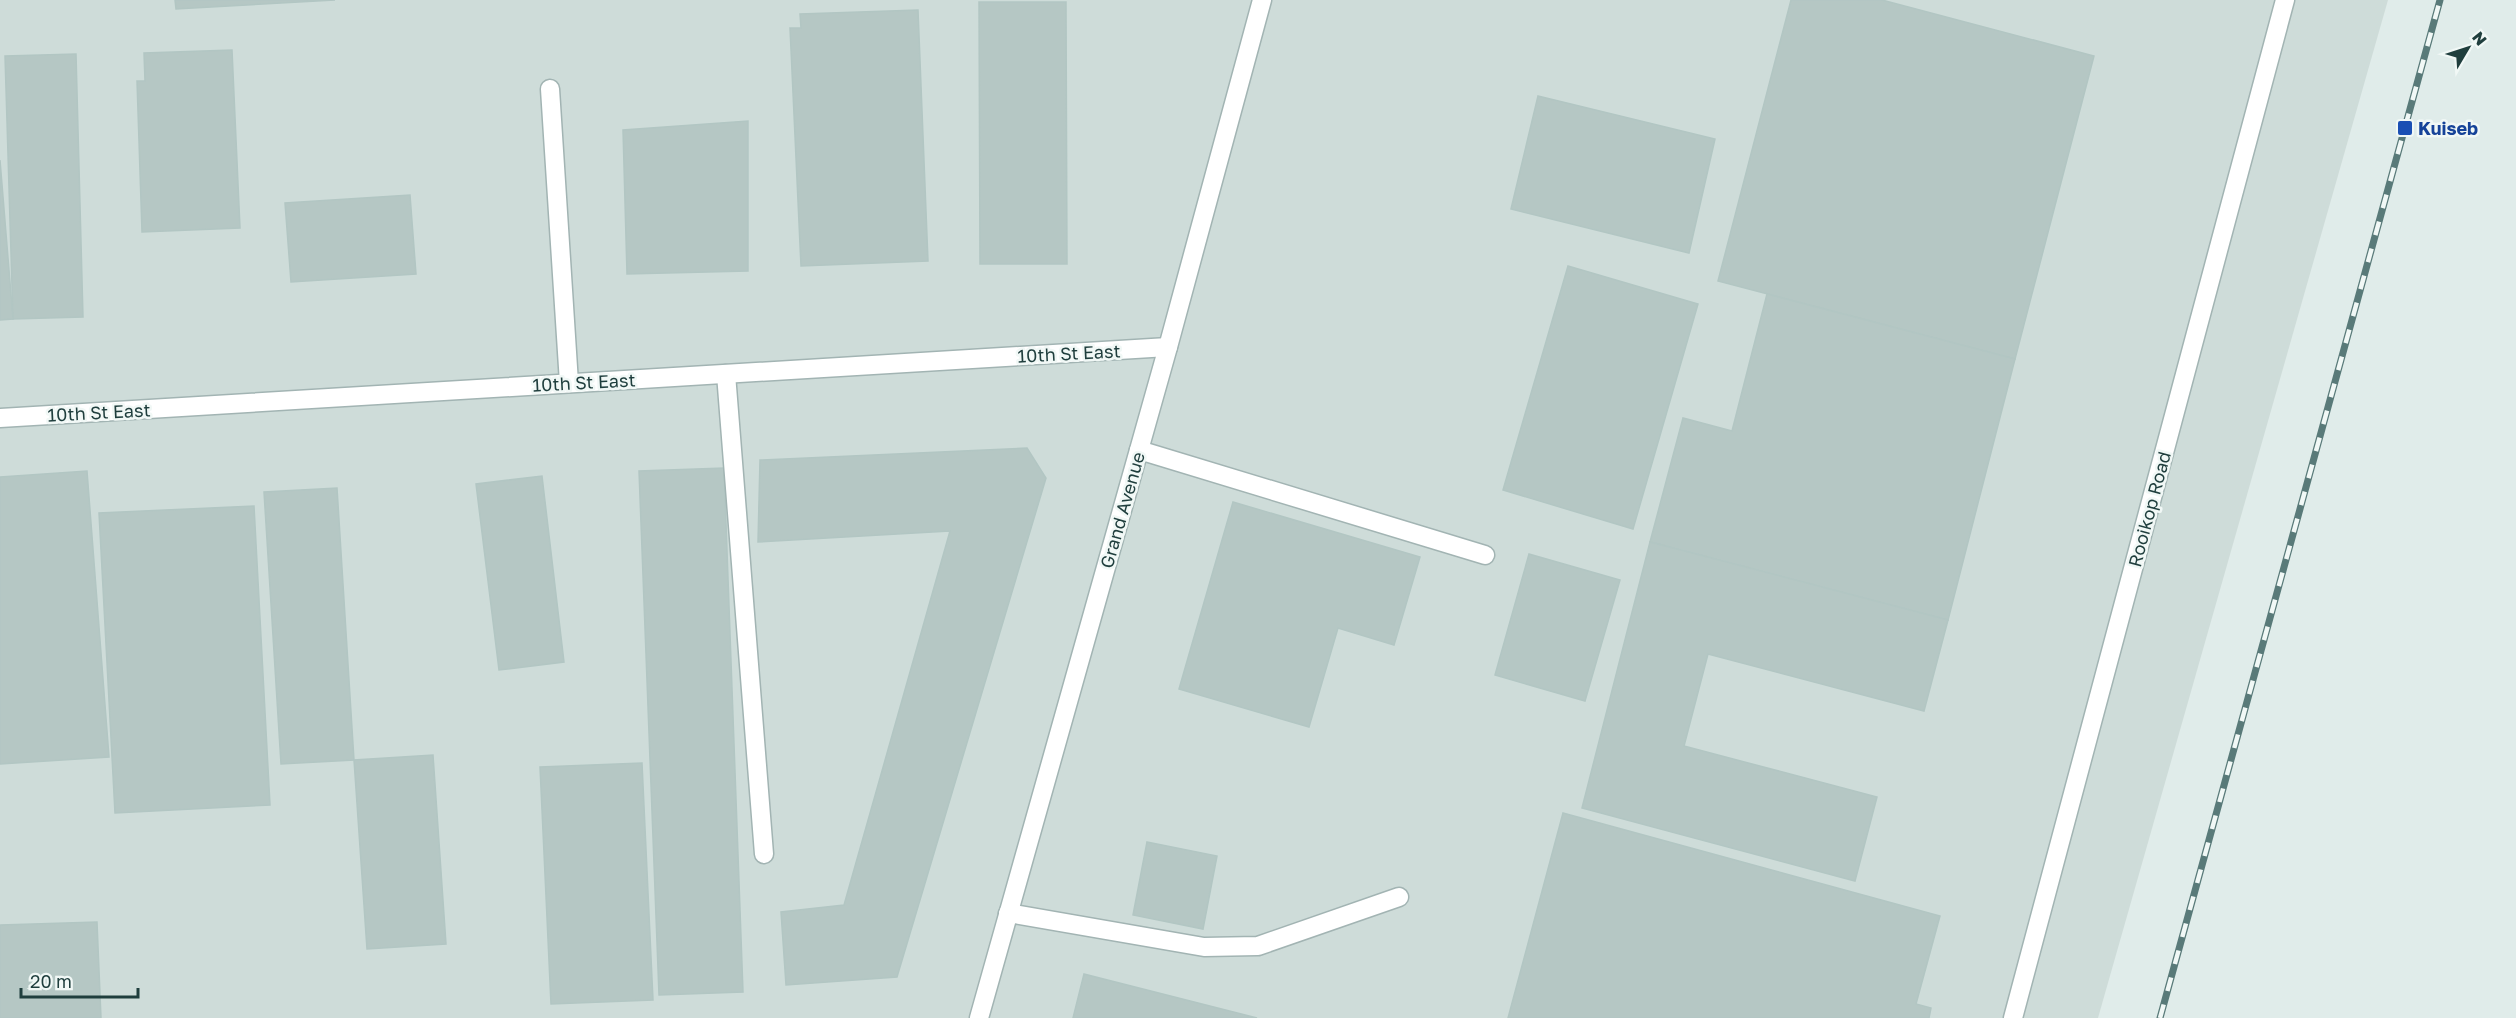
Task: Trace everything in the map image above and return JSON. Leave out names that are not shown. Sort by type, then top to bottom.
[{"type":"street","name":"Grand Avenue","points":[[979,1018],[1168,347],[1262,0]]},
{"type":"street","name":"Rooikop Road","points":[[2013,1018],[2285,0]]},
{"type":"street","points":[[550,89],[569,383]]},
{"type":"street","name":"10th St East","points":[[0,418],[1168,347]]},
{"type":"street","points":[[726,374],[764,854]]},
{"type":"street","points":[[1139,450],[1485,555]]},
{"type":"street","points":[[1008,913],[1204,948],[1258,946],[1399,897]]},
{"type":"shaded area","points":[[0,0],[2388,0],[2098,1018],[0,1018]]},
{"type":"building","points":[[175,0],[335,0],[176,9]]},
{"type":"building","points":[[1791,0],[1882,0],[2094,56],[2015,359],[1718,281]]},
{"type":"building","points":[[979,2],[1066,2],[1067,264],[980,264]]},
{"type":"building","points":[[918,10],[928,261],[801,266],[790,28],[801,28],[800,14]]},
{"type":"building","points":[[232,50],[240,228],[142,232],[137,81],[145,81],[144,53]]},
{"type":"building","points":[[76,54],[83,317],[13,319],[5,56]]},
{"type":"building","points":[[1538,96],[1715,139],[1689,253],[1511,209]]},
{"type":"building","points":[[748,121],[748,271],[627,274],[623,130]]},
{"type":"building","points":[[0,160],[13,319],[0,320]]},
{"type":"building","points":[[410,195],[416,274],[291,282],[285,203]]},
{"type":"building","points":[[1568,266],[1698,304],[1633,529],[1503,490]]},
{"type":"building","points":[[1767,294],[2015,359],[1948,620],[1650,542],[1683,418],[1732,431]]},
{"type":"building","points":[[1027,448],[1046,478],[897,977],[786,985],[781,912],[844,905],[950,531],[758,542],[760,460]]},
{"type":"building","points":[[724,468],[743,992],[659,995],[639,471]]},
{"type":"building","points":[[87,471],[109,757],[0,764],[0,477]]},
{"type":"building","points":[[542,476],[564,662],[499,670],[476,484]]},
{"type":"building","points":[[337,488],[354,760],[281,764],[264,492]]},
{"type":"building","points":[[1233,502],[1420,557],[1394,645],[1338,628],[1309,727],[1179,689]]},
{"type":"building","points":[[254,506],[270,805],[115,813],[99,513]]},
{"type":"building","points":[[1650,542],[1948,620],[1924,711],[1708,654],[1684,746],[1877,797],[1855,881],[1582,808]]},
{"type":"building","points":[[1529,554],[1620,580],[1585,701],[1495,675]]},
{"type":"building","points":[[433,755],[446,944],[367,949],[354,760]]},
{"type":"building","points":[[642,763],[653,1000],[551,1004],[540,767]]},
{"type":"building","points":[[1563,813],[1940,916],[1916,1004],[1931,1008],[1929,1018],[1508,1018]]},
{"type":"building","points":[[1147,842],[1217,856],[1203,929],[1133,915]]},
{"type":"building","points":[[97,922],[101,1018],[0,1018],[0,925]]},
{"type":"building","points":[[1084,974],[1257,1018],[1073,1018]]},
{"type":"railway","points":[[2160,1018],[2440,0]]},
{"type":"place","name":"Kuiseb","points":[[2405,128]]}]
